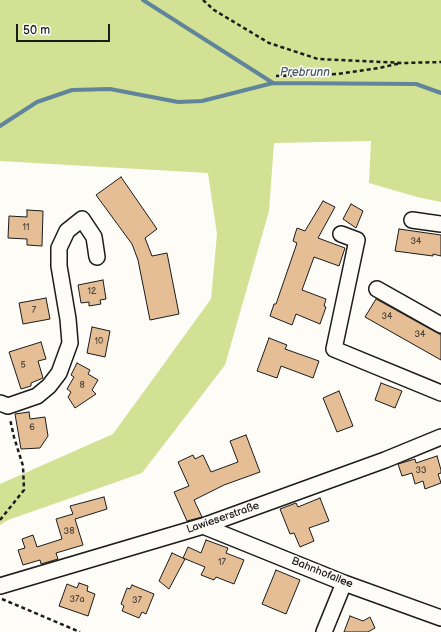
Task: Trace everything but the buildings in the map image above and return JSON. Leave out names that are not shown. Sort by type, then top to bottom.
[{"type":"street","points":[[4,404],[37,396],[49,386],[59,373],[70,343],[68,319],[59,266],[59,248],[67,231],[82,219],[94,237],[97,257]]},
{"type":"street","points":[[412,220],[441,224]]},
{"type":"street","points":[[341,234],[357,240],[334,348],[441,393]]},
{"type":"street","points":[[377,289],[441,325]]},
{"type":"street","name":"Lawieserstraße","points":[[0,586],[203,526],[385,460],[441,437]]},
{"type":"street","name":"Bahnhofallee","points":[[203,526],[344,583],[441,618]]},
{"type":"street","points":[[324,632],[344,583]]},
{"type":"path","points":[[203,0],[214,10],[269,43],[318,59],[441,62]]},
{"type":"path","points":[[276,76],[337,74],[379,68],[404,62]]},
{"type":"path","points":[[0,520],[24,490],[24,466],[4,404]]},
{"type":"path","points":[[0,598],[80,632]]},
{"type":"green space","points":[[0,0],[441,0],[441,202],[417,197],[369,183],[371,141],[274,143],[269,211],[225,365],[142,473],[8,520],[0,525],[0,484],[113,434],[211,299],[217,234],[208,173],[0,161]]},
{"type":"waterway","name":"Prebrunn","points":[[143,0],[273,83],[416,84],[441,93]]},
{"type":"waterway","points":[[0,126],[37,102],[72,90],[110,89],[178,102],[202,101],[273,83]]}]
